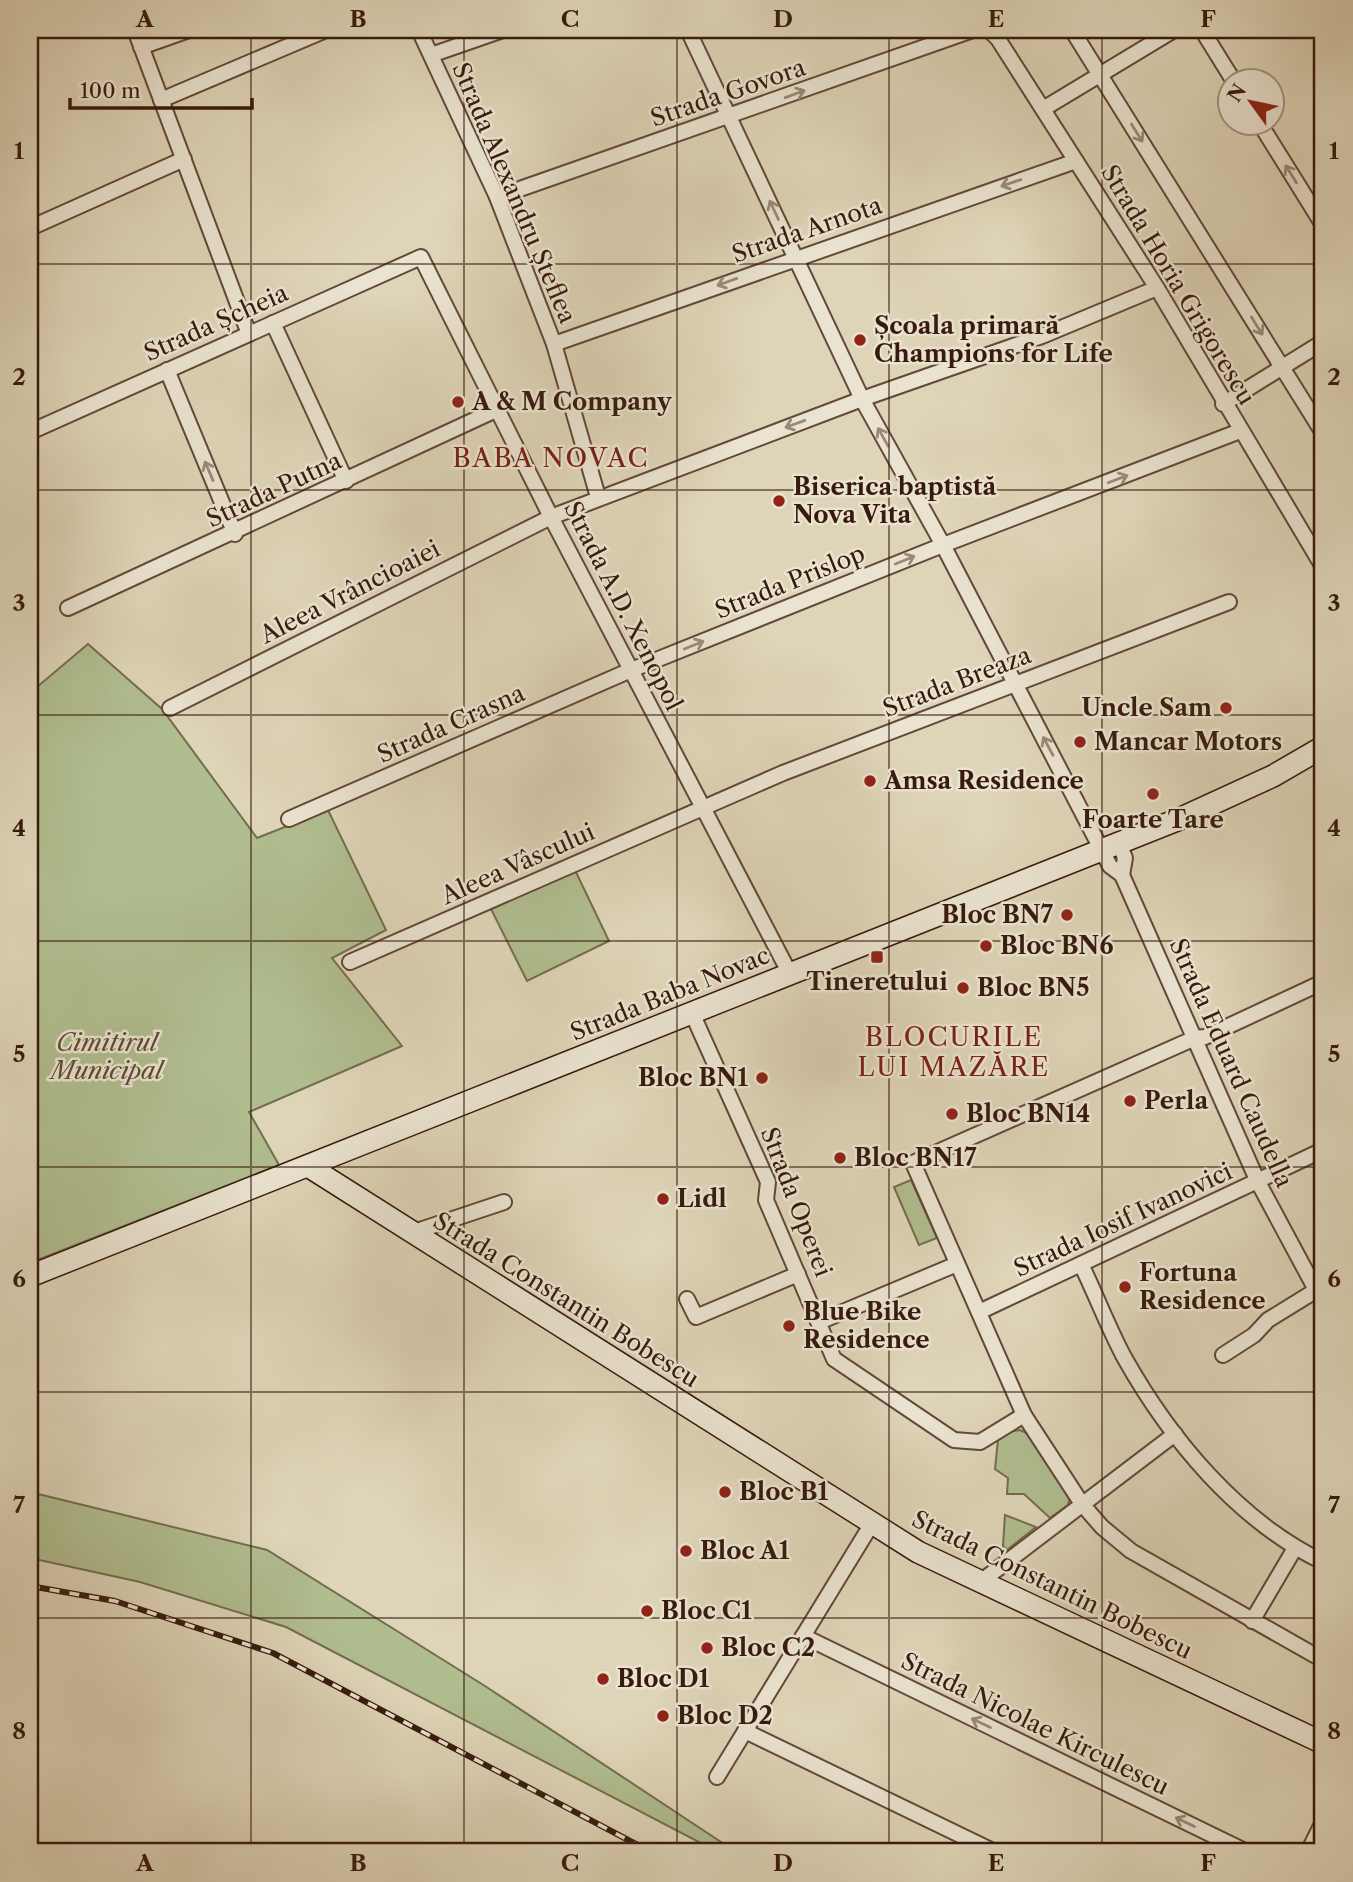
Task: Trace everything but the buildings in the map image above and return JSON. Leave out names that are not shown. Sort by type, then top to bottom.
[{"type":"main road","name":"Strada Baba Novac","points":[[30,1276],[1111,847],[1217,803],[1323,747]]},
{"type":"main road","name":"Strada Constantin Bobescu","points":[[308,1166],[871,1525],[979,1583],[1323,1743]]},
{"type":"street","points":[[135,30],[249,334]]},
{"type":"street","points":[[141,47],[189,30]]},
{"type":"street","points":[[161,100],[326,30]]},
{"type":"street","name":"Strada Alexandru Șteflea","points":[[419,30],[497,197],[554,344],[597,497]]},
{"type":"street","points":[[431,55],[503,30]]},
{"type":"street","name":"Strada Eduard Caudella","points":[[688,30],[862,399],[1016,684],[1111,847],[1110,866],[1122,875],[1258,1182],[1319,1297]]},
{"type":"street","name":"Strada Govora","points":[[497,197],[973,30]]},
{"type":"street","name":"Strada Horia Grigorescu","points":[[989,30],[1043,109],[1157,288],[1223,404],[1323,567]]},
{"type":"street","points":[[1073,30],[1323,433]]},
{"type":"street","points":[[1043,109],[1174,30]]},
{"type":"street","points":[[1202,30],[1224,66]]},
{"type":"street","points":[[1268,136],[1323,225]]},
{"type":"street","points":[[30,228],[184,159]]},
{"type":"street","name":"Strada Arnota","points":[[554,344],[1076,161]]},
{"type":"street","name":"Strada Șcheia","points":[[30,432],[421,257]]},
{"type":"street","name":"Strada A.D. Xenopol","points":[[421,257],[551,517],[790,974]]},
{"type":"street","name":"Aleea Vrâncioaiei","points":[[170,708],[551,517],[597,497],[862,399],[1042,337],[1157,288]]},
{"type":"street","points":[[273,323],[346,481]]},
{"type":"street","points":[[1223,404],[1323,342]]},
{"type":"street","points":[[167,370],[235,534]]},
{"type":"street","name":"Strada Putna","points":[[68,608],[235,534],[498,410]]},
{"type":"street","name":"Strada Prislop","points":[[631,670],[943,545],[1240,431]]},
{"type":"street","name":"Strada Breaza","points":[[703,808],[783,773],[1229,602]]},
{"type":"street","name":"Strada Crasna","points":[[289,819],[631,670]]},
{"type":"street","name":"Aleea Vâscului","points":[[351,962],[703,808]]},
{"type":"street","points":[[1323,982],[1205,1037],[1195,1038],[913,1163],[1024,1415],[1082,1504],[1102,1527],[1131,1551],[1323,1660]]},
{"type":"street","name":"Strada Operei","points":[[692,1013],[768,1182],[765,1200],[834,1359],[954,1440],[980,1442],[1024,1415]]},
{"type":"street","name":"Strada Iosif Ivanovici","points":[[979,1312],[1323,1150]]},
{"type":"street","points":[[411,1233],[504,1202]]},
{"type":"street","points":[[819,1322],[957,1264]]},
{"type":"street","points":[[1081,1264],[1122,1353],[1175,1434],[1208,1474],[1245,1510],[1295,1548],[1323,1562]]},
{"type":"street","points":[[687,1299],[696,1317],[798,1274]]},
{"type":"street","points":[[1223,1355],[1254,1335],[1268,1320],[1319,1297]]},
{"type":"street","points":[[979,1583],[1175,1434]]},
{"type":"street","points":[[717,1777],[871,1525]]},
{"type":"street","points":[[1252,1621],[1295,1548]]},
{"type":"street","name":"Strada Nicolae Kirculescu","points":[[803,1636],[1247,1852]]},
{"type":"street","points":[[745,1731],[995,1852]]},
{"type":"street","points":[[1308,1852],[1323,1822]]},
{"type":"green space","name":"Cimitirul Municipal","points":[[88,644],[162,709],[257,838],[328,810],[386,930],[332,958],[402,1046],[249,1112],[279,1165],[30,1263],[30,680],[37,687]]},
{"type":"green space","points":[[574,868],[609,941],[527,981],[491,909]]},
{"type":"green space","points":[[911,1180],[937,1238],[919,1245],[894,1187]]},
{"type":"green space","points":[[1020,1430],[1031,1435],[1070,1498],[1068,1505],[1050,1518],[1024,1494],[1007,1494],[1008,1478],[995,1469],[998,1440],[1008,1432]]},
{"type":"green space","points":[[30,1492],[267,1550],[485,1686],[724,1844],[718,1852],[286,1627],[140,1582],[30,1558]]},
{"type":"green space","points":[[1005,1515],[1036,1527],[1007,1550],[1003,1546]]},
{"type":"railway","points":[[30,1586],[115,1601],[273,1653],[651,1852]]},
{"type":"place","name":"Școala primară Champions for Life","points":[[860,340]]},
{"type":"place","name":"A & M Company","points":[[458,402]]},
{"type":"place","name":"Biserica baptistă Nova Vita","points":[[779,501]]},
{"type":"place","name":"Uncle Sam","points":[[1226,708]]},
{"type":"place","name":"Mancar Motors","points":[[1080,742]]},
{"type":"place","name":"Amsa Residence","points":[[870,781]]},
{"type":"place","name":"Foarte Tare","points":[[1153,794]]},
{"type":"place","name":"Bloc BN7","points":[[1067,915]]},
{"type":"place","name":"Bloc BN6","points":[[986,946]]},
{"type":"place","name":"Tineretului","points":[[877,957]]},
{"type":"place","name":"Bloc BN5","points":[[963,988]]},
{"type":"place","name":"Bloc BN1","points":[[762,1078]]},
{"type":"place","name":"Perla","points":[[1130,1101]]},
{"type":"place","name":"Bloc BN14","points":[[952,1114]]},
{"type":"place","name":"Bloc BN17","points":[[840,1158]]},
{"type":"place","name":"Lidl","points":[[663,1199]]},
{"type":"place","name":"Fortuna Residence","points":[[1125,1287]]},
{"type":"place","name":"Blue Bike Residence","points":[[789,1326]]},
{"type":"place","name":"Bloc B1","points":[[725,1492]]},
{"type":"place","name":"Bloc A1","points":[[686,1551]]},
{"type":"place","name":"Bloc C1","points":[[647,1611]]},
{"type":"place","name":"Bloc C2","points":[[707,1648]]},
{"type":"place","name":"Bloc D1","points":[[603,1679]]},
{"type":"place","name":"Bloc D2","points":[[663,1716]]},
{"type":"district","name":"BABA NOVAC","points":[[551,458]]},
{"type":"district","name":"BLOCURILE LUI MAZĂRE","points":[[954,1052]]}]
